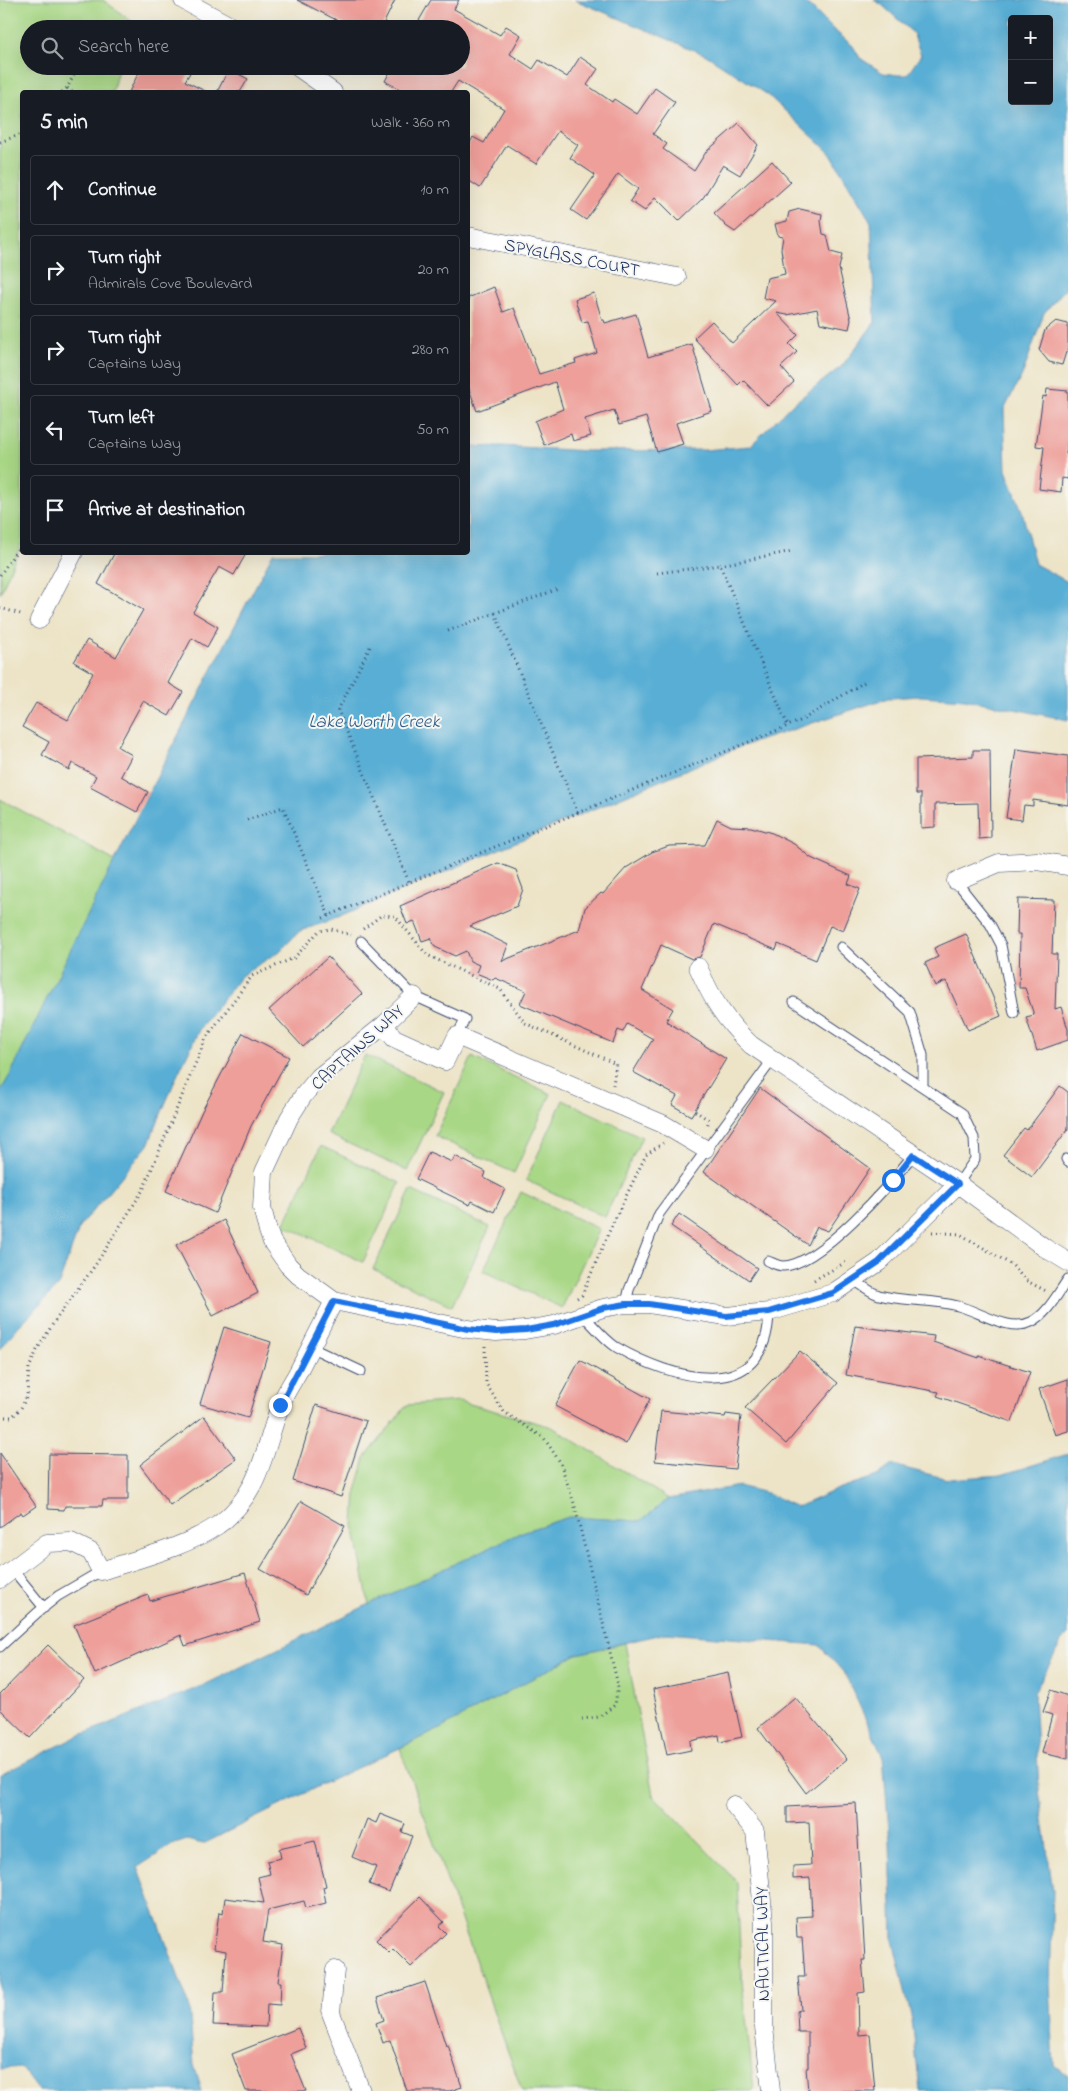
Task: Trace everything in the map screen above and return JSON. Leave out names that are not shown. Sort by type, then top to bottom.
[{"type":"street","points":[[183,0],[220,20]]},
{"type":"street","points":[[309,75],[331,90]]},
{"type":"street","name":"SPYGLASS COURT","points":[[470,236],[677,277]]},
{"type":"street","points":[[39,620],[72,555]]},
{"type":"street","points":[[956,881],[999,863],[1037,861],[1068,866]]},
{"type":"street","points":[[698,967],[716,1004],[734,1028],[752,1045],[958,1184],[1045,1248],[1068,1262]]},
{"type":"street","name":"CAPTAINS WAY","points":[[414,996],[384,1025],[319,1078],[303,1096],[268,1161],[263,1178],[262,1208],[272,1242],[298,1275],[334,1301],[468,1329],[505,1331],[554,1325],[579,1307],[603,1308],[626,1304],[649,1304],[726,1316],[769,1312],[833,1293],[879,1262],[958,1184]]},
{"type":"street","points":[[384,1025],[394,1038],[445,1061],[458,1036],[675,1131],[705,1149]]},
{"type":"street","points":[[6,1575],[48,1544],[70,1542],[91,1552],[101,1571],[180,1545],[220,1524],[250,1490],[260,1471],[280,1405],[334,1301]]},
{"type":"street","name":"NAUTICAL WAY","points":[[734,1806],[755,1831],[764,1921],[764,2027],[771,2091]]},
{"type":"street","points":[[335,1970],[332,2013],[361,2091]]},
{"type":"lane","points":[[956,881],[990,924],[1001,945],[1014,1013]]},
{"type":"lane","points":[[361,941],[414,996],[465,1019],[458,1036]]},
{"type":"lane","points":[[841,947],[910,1012],[923,1055],[923,1087]]},
{"type":"lane","points":[[794,1002],[962,1113],[974,1138],[976,1159],[958,1184]]},
{"type":"lane","points":[[626,1304],[629,1290],[659,1214],[773,1059]]},
{"type":"lane","points":[[768,1260],[781,1266],[792,1265],[811,1255],[851,1223],[893,1180],[913,1155]]},
{"type":"lane","points":[[853,1279],[876,1294],[891,1298],[932,1300],[960,1306],[1008,1325],[1030,1323],[1045,1311],[1068,1279]]},
{"type":"lane","points":[[579,1307],[614,1346],[652,1365],[691,1377],[724,1377],[744,1368],[761,1351],[769,1330],[769,1312]]},
{"type":"lane","points":[[310,1347],[361,1371]]},
{"type":"lane","points":[[0,1647],[58,1596],[101,1571]]},
{"type":"lane","points":[[6,1575],[44,1608]]},
{"type":"path","points":[[64,90],[74,75]]},
{"type":"path","points":[[0,142],[20,135]]},
{"type":"path","points":[[0,575],[20,546]]},
{"type":"path","points":[[657,573],[720,564],[793,550]]},
{"type":"path","points":[[720,564],[788,726]]},
{"type":"path","points":[[448,631],[558,589]]},
{"type":"path","points":[[0,608],[39,620]]},
{"type":"path","points":[[495,613],[578,813]]},
{"type":"path","points":[[370,647],[338,710],[409,883]]},
{"type":"path","points":[[323,918],[802,720],[866,681]]},
{"type":"path","points":[[247,820],[283,808],[329,916]]},
{"type":"path","points":[[0,1417],[12,1417],[21,1408],[27,1396],[29,1368],[37,1350],[54,1322],[96,1264],[142,1190],[206,1038],[252,976],[294,958],[319,931],[331,928],[357,935],[367,925],[382,915],[395,916],[427,954],[500,989],[525,1023],[616,1064],[613,1085],[606,1100]]},
{"type":"path","points":[[694,1111],[709,1120],[706,1130]]},
{"type":"path","points":[[579,1307],[582,1295],[612,1225],[646,1155],[668,1140],[675,1131]]},
{"type":"path","points":[[505,1331],[485,1347],[486,1384],[504,1412],[544,1438],[560,1462],[574,1503],[618,1686],[615,1705],[599,1716],[582,1719]]},
{"type":"green space","points":[[0,0],[103,0],[130,20],[20,20],[20,75],[117,75],[113,90],[20,90],[20,547],[0,594]]},
{"type":"green space","points":[[0,799],[115,861],[10,1076],[0,1092]]},
{"type":"green space","points":[[365,1055],[444,1092],[407,1171],[328,1134]]},
{"type":"green space","points":[[472,1057],[551,1094],[514,1173],[435,1136]]},
{"type":"green space","points":[[563,1100],[642,1137],[605,1217],[526,1180]]},
{"type":"green space","points":[[321,1146],[400,1183],[363,1262],[284,1225]]},
{"type":"green space","points":[[411,1190],[490,1227],[452,1306],[373,1269]]},
{"type":"green space","points":[[521,1192],[599,1229],[562,1308],[483,1271]]},
{"type":"green space","points":[[459,1401],[552,1427],[669,1499],[640,1521],[569,1517],[522,1532],[369,1605],[354,1525],[356,1491],[365,1458],[407,1405]]},
{"type":"green space","points":[[625,1643],[653,1795],[737,1882],[741,1971],[754,2091],[522,2091],[400,1748],[436,1731],[577,1654]]},
{"type":"water","name":"Lake Worth Creek","points":[[575,0],[799,0],[810,6],[853,46],[860,58],[883,73],[907,75],[921,55],[913,33],[874,0],[1068,0],[1068,286],[1044,313],[1023,373],[1004,410],[1006,470],[1022,511],[1035,564],[1068,582],[1068,720],[965,699],[921,696],[888,698],[737,748],[337,918],[300,931],[280,951],[241,976],[199,1030],[176,1078],[148,1145],[80,1226],[58,1286],[15,1330],[0,1350],[0,1092],[139,812],[272,555],[470,555],[470,447],[502,446],[587,451],[704,450],[750,446],[789,407],[842,366],[875,322],[871,222],[830,153],[768,95],[706,55]]},
{"type":"water","points":[[1068,1454],[1068,1635],[1062,1641],[1034,1693],[1039,1790],[1053,1891],[1050,1984],[1054,2065],[1068,2076],[1068,2091],[920,2091],[912,2020],[893,1940],[890,1843],[883,1757],[845,1674],[819,1645],[666,1633],[577,1654],[436,1731],[327,1782],[203,1844],[187,1840],[172,1845],[138,1867],[189,2005],[194,2065],[202,2091],[39,2091],[21,2067],[0,2069],[0,1775],[76,1737],[202,1686],[522,1532],[569,1517],[640,1521],[669,1499],[739,1486],[767,1493],[797,1507],[838,1489],[877,1476],[892,1465],[948,1479],[1001,1475]]},
{"type":"building","points":[[297,0],[395,0],[385,20],[336,20]]},
{"type":"building","points":[[431,0],[459,0],[454,9],[500,35],[506,26],[521,35],[510,54],[533,69],[539,60],[567,77],[580,57],[598,69],[587,85],[612,102],[614,99],[637,114],[655,88],[675,102],[653,134],[667,144],[663,149],[694,171],[706,152],[739,123],[758,145],[740,175],[723,165],[703,198],[679,221],[655,197],[645,211],[630,201],[638,189],[618,174],[586,220],[571,210],[595,175],[570,158],[578,145],[558,131],[536,164],[507,145],[480,188],[470,181],[470,143],[473,137],[484,143],[504,109],[458,81],[452,90],[401,90],[385,81],[388,75],[470,75],[470,20],[419,20]]},
{"type":"building","points":[[138,75],[189,75],[185,81],[203,90],[130,90]]},
{"type":"building","points":[[226,75],[240,75],[248,79],[241,90],[218,90]]},
{"type":"building","points":[[772,161],[791,182],[735,232],[726,226],[714,213]]},
{"type":"building","points":[[800,209],[822,214],[823,234],[827,235],[831,252],[842,255],[839,268],[851,320],[849,329],[820,323],[817,309],[787,315],[777,313],[798,335],[789,344],[797,352],[781,367],[794,382],[768,406],[743,380],[738,385],[694,338],[712,321],[732,343],[776,301],[763,298],[767,278],[785,274],[781,249],[783,237],[778,236],[775,224],[787,221],[789,212]]},
{"type":"building","points":[[494,287],[503,312],[514,308],[539,374],[576,363],[575,360],[597,353],[588,321],[582,322],[575,299],[594,293],[602,320],[605,323],[636,314],[648,357],[692,344],[712,411],[676,423],[683,444],[657,452],[646,417],[619,425],[614,410],[585,419],[591,436],[573,441],[571,434],[544,445],[535,421],[563,409],[555,382],[477,411],[470,392],[470,297]]},
{"type":"building","points":[[1056,321],[1068,324],[1068,353],[1066,352],[1062,365],[1049,362],[1039,350],[1045,330]]},
{"type":"building","points":[[1047,389],[1068,391],[1066,454],[1068,455],[1068,479],[1062,478],[1061,492],[1039,489],[1044,447],[1036,446],[1043,396],[1046,397]]},
{"type":"building","points":[[113,555],[245,555],[234,575],[219,567],[193,612],[218,627],[207,647],[192,638],[168,683],[183,692],[169,716],[143,701],[118,747],[132,755],[121,776],[148,792],[137,812],[90,787],[96,776],[72,763],[69,770],[42,755],[49,742],[22,727],[36,703],[68,720],[93,673],[74,662],[87,640],[116,657],[143,610],[98,584]]},
{"type":"building","points":[[1016,749],[1068,756],[1068,805],[1033,800],[1033,806],[1024,805],[1022,820],[1006,818]]},
{"type":"building","points":[[973,750],[990,750],[991,838],[979,839],[978,803],[935,804],[935,827],[921,828],[921,794],[916,794],[916,759],[973,757]]},
{"type":"building","points":[[717,819],[731,826],[751,827],[772,833],[794,844],[811,858],[851,876],[848,884],[860,889],[843,931],[830,926],[816,960],[778,944],[776,950],[714,924],[700,957],[692,959],[661,945],[642,990],[673,1009],[666,1021],[726,1059],[691,1116],[672,1105],[677,1096],[633,1072],[653,1039],[627,1024],[623,1032],[618,1030],[613,1043],[520,1004],[526,991],[495,978],[493,980],[476,973],[479,965],[470,961],[466,951],[455,956],[435,947],[431,938],[422,941],[414,921],[407,924],[400,906],[498,863],[516,870],[523,889],[517,906],[470,926],[508,945],[502,961],[579,930],[585,908],[601,893],[603,894],[626,868],[652,852],[669,846],[705,845]]},
{"type":"building","points":[[1018,899],[1054,900],[1052,954],[1057,954],[1055,1009],[1061,1007],[1068,1029],[1068,1040],[1037,1051],[1026,1017],[1034,1015],[1025,988],[1019,988],[1020,934],[1017,934]]},
{"type":"building","points":[[966,934],[1001,1016],[968,1030],[946,981],[935,986],[925,963],[938,957],[934,948]]},
{"type":"building","points":[[328,957],[362,994],[303,1047],[269,1010]]},
{"type":"building","points":[[243,1033],[289,1057],[251,1126],[215,1213],[166,1191],[202,1111]]},
{"type":"building","points":[[1060,1086],[1068,1092],[1068,1129],[1032,1177],[1003,1155],[1024,1128],[1027,1130]]},
{"type":"building","points":[[760,1088],[870,1168],[828,1231],[817,1227],[808,1245],[704,1172]]},
{"type":"building","points":[[429,1152],[452,1162],[455,1156],[486,1172],[484,1178],[505,1189],[494,1212],[472,1201],[470,1205],[416,1179]]},
{"type":"building","points":[[679,1214],[757,1268],[749,1280],[671,1226]]},
{"type":"building","points":[[224,1220],[258,1293],[213,1316],[176,1245]]},
{"type":"building","points":[[855,1326],[934,1336],[933,1342],[979,1358],[979,1356],[1030,1372],[1012,1422],[937,1396],[939,1392],[846,1375]]},
{"type":"building","points":[[224,1327],[271,1342],[248,1418],[200,1404]]},
{"type":"building","points":[[800,1351],[838,1383],[786,1444],[745,1408]]},
{"type":"building","points":[[580,1360],[650,1399],[626,1444],[555,1406]]},
{"type":"building","points":[[1068,1379],[1068,1431],[1055,1435],[1039,1389]]},
{"type":"building","points":[[316,1405],[366,1421],[341,1497],[293,1481]]},
{"type":"building","points":[[661,1411],[725,1417],[726,1414],[741,1416],[735,1469],[655,1461]]},
{"type":"building","points":[[204,1416],[236,1459],[170,1505],[140,1465]]},
{"type":"building","points":[[0,1453],[36,1506],[23,1515],[21,1512],[0,1527]]},
{"type":"building","points":[[49,1454],[128,1455],[128,1500],[103,1500],[102,1506],[65,1506],[64,1510],[48,1509]]},
{"type":"building","points":[[301,1501],[345,1526],[306,1595],[260,1569]]},
{"type":"building","points":[[245,1573],[260,1622],[185,1646],[181,1635],[95,1674],[74,1625],[148,1595],[150,1601]]},
{"type":"building","points":[[48,1645],[84,1680],[30,1738],[0,1709],[0,1694]]},
{"type":"building","points":[[728,1673],[742,1737],[720,1742],[719,1735],[690,1741],[691,1750],[667,1755],[653,1689]]},
{"type":"building","points":[[1051,1690],[1068,1696],[1068,1759],[1042,1753],[1052,1715],[1043,1712]]},
{"type":"building","points":[[795,1697],[847,1759],[806,1793],[758,1728]]},
{"type":"building","points":[[856,1803],[865,1960],[862,1960],[865,1992],[858,1993],[859,2035],[870,2034],[875,2091],[808,2091],[806,2068],[808,2068],[808,2032],[798,2032],[797,2011],[801,2010],[798,1977],[805,1977],[802,1938],[797,1938],[796,1917],[812,1916],[810,1878],[793,1879],[793,1866],[811,1865],[809,1822],[787,1823],[787,1807]]},
{"type":"building","points":[[380,1814],[405,1824],[402,1832],[412,1836],[389,1892],[369,1884],[376,1867],[352,1857],[367,1819],[376,1823]]},
{"type":"building","points":[[315,1841],[326,1886],[323,1887],[326,1903],[306,1908],[304,1901],[268,1910],[263,1942],[283,1945],[278,1982],[281,1982],[280,2005],[267,2004],[266,2027],[213,2025],[215,1992],[223,1992],[226,1951],[214,1949],[219,1912],[223,1913],[225,1898],[264,1903],[258,1877],[270,1874],[267,1861],[281,1858],[279,1849]]},
{"type":"building","points":[[420,1897],[444,1922],[439,1926],[446,1933],[411,1967],[393,1949],[389,1953],[376,1940]]},
{"type":"building","points":[[425,1982],[462,2087],[450,2091],[407,2091],[390,2040],[383,2043],[376,2023],[384,2020],[377,1998]]},
{"type":"building","points":[[298,2028],[306,2048],[291,2054],[306,2091],[246,2091],[232,2054]]},
{"type":"route","points":[[280,1405],[334,1301],[468,1329],[496,1332],[526,1330],[554,1325],[603,1308],[626,1304],[649,1304],[713,1316],[745,1316],[769,1312],[833,1293],[879,1262],[958,1184],[913,1155],[893,1180]]}]
